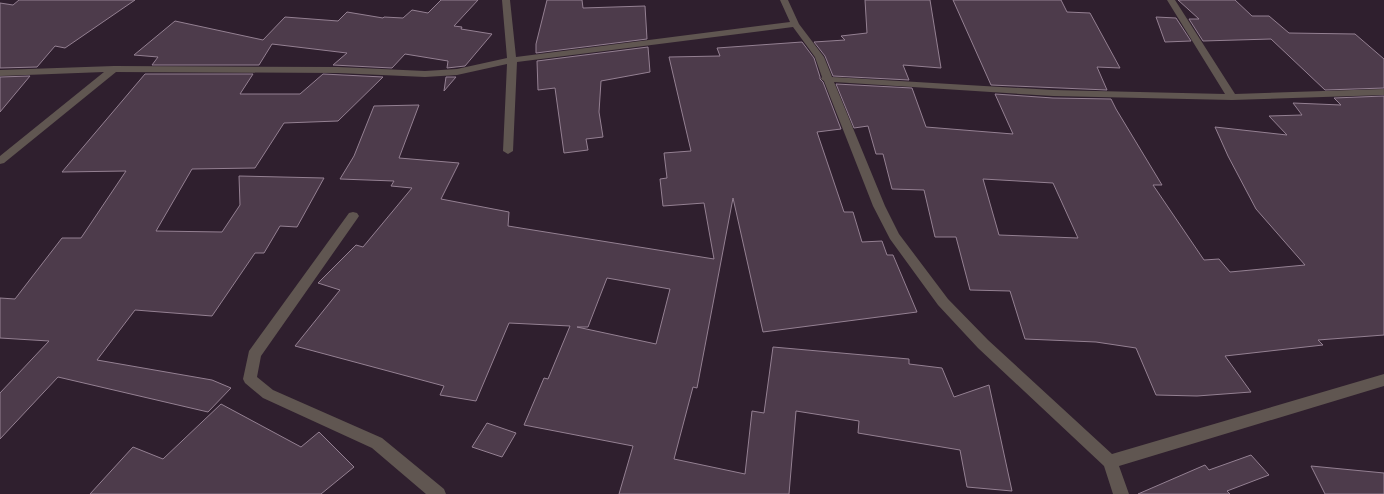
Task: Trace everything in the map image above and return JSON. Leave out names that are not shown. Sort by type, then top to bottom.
[{"type":"street","points":[[506,0],[512,60],[508,151]]},
{"type":"street","points":[[784,0],[795,24],[819,57],[826,79],[879,206],[894,236],[943,302],[983,344],[1110,462],[1121,494]]},
{"type":"street","points":[[1171,0],[1232,97]]},
{"type":"street","points":[[0,74],[114,69],[338,70],[425,74],[457,72],[512,60],[795,24]]},
{"type":"street","points":[[0,161],[114,69]]},
{"type":"street","points":[[826,79],[1053,94],[1232,97],[1384,92]]},
{"type":"street","points":[[353,216],[254,355],[250,379],[268,394],[377,443],[438,494]]},
{"type":"street","points":[[1110,462],[1384,380]]},
{"type":"building","points":[[19,0],[135,0],[65,48],[55,46],[37,67],[0,68],[0,3],[13,5]]},
{"type":"building","points":[[441,0],[478,0],[454,26],[462,27],[461,29],[492,34],[465,66],[447,68],[448,61],[405,54],[392,68],[333,65],[347,53],[272,44],[259,65],[152,65],[158,57],[134,55],[175,21],[263,40],[285,17],[338,21],[347,12],[383,18],[403,18],[412,10],[428,13]]},
{"type":"building","points":[[547,0],[582,0],[583,8],[645,6],[647,39],[536,53],[536,44]]},
{"type":"building","points":[[865,0],[930,0],[941,68],[903,65],[909,80],[833,76],[825,56],[814,42],[845,40],[841,36],[867,33]]},
{"type":"building","points":[[953,0],[1061,0],[1067,12],[1090,13],[1120,68],[1097,67],[1107,90],[991,85]]},
{"type":"building","points":[[1178,0],[1235,0],[1252,16],[1269,16],[1289,33],[1355,34],[1384,59],[1384,88],[1325,90],[1271,39],[1203,41],[1189,19],[1199,19]]},
{"type":"building","points":[[1156,17],[1176,18],[1191,41],[1165,42]]},
{"type":"building","points":[[802,42],[814,58],[820,79],[823,82],[841,129],[817,132],[844,212],[853,212],[862,242],[882,241],[887,255],[893,255],[917,312],[763,332],[733,198],[697,388],[693,387],[674,459],[745,474],[752,411],[764,413],[773,347],[909,359],[909,364],[942,368],[954,397],[989,385],[1012,491],[967,487],[960,450],[858,433],[859,421],[796,411],[789,494],[619,494],[633,446],[524,425],[544,378],[548,379],[570,326],[509,323],[476,401],[440,395],[444,386],[295,346],[340,290],[318,283],[356,245],[363,247],[412,188],[391,186],[394,181],[340,179],[354,156],[374,106],[419,105],[399,158],[459,163],[441,199],[509,212],[508,226],[714,259],[704,203],[663,206],[660,179],[667,178],[664,153],[691,151],[669,57],[720,56],[717,48]],"holes":[[[607,278],[670,289],[656,344],[577,327],[588,327]]]},
{"type":"building","points":[[648,47],[650,72],[601,81],[599,112],[603,137],[586,139],[588,150],[564,153],[555,88],[538,90],[537,61]]},
{"type":"building","points":[[145,74],[253,74],[240,94],[300,94],[323,74],[383,77],[338,121],[284,123],[255,168],[192,169],[156,231],[222,232],[240,205],[239,176],[324,178],[297,227],[280,226],[264,253],[255,253],[212,316],[135,310],[97,360],[212,380],[231,388],[208,412],[58,377],[0,439],[0,393],[49,341],[0,338],[0,298],[15,299],[62,238],[81,238],[126,171],[62,172]]},
{"type":"building","points":[[30,76],[0,112],[0,77]]},
{"type":"building","points":[[446,77],[456,77],[444,91]]},
{"type":"building","points":[[836,84],[912,88],[926,127],[1013,134],[995,94],[1053,98],[1111,99],[1162,185],[1153,185],[1204,260],[1219,259],[1230,272],[1305,265],[1256,209],[1228,156],[1215,127],[1287,135],[1269,116],[1302,115],[1293,103],[1341,105],[1334,98],[1384,96],[1384,335],[1318,340],[1323,345],[1225,356],[1251,392],[1197,396],[1156,395],[1136,348],[1096,342],[1025,339],[1010,291],[970,290],[956,237],[935,237],[924,190],[892,189],[883,154],[876,154],[868,126],[854,128]],"holes":[[[983,179],[1053,183],[1078,238],[999,235]]]},
{"type":"building","points":[[221,404],[301,447],[319,432],[354,467],[321,494],[90,494],[133,447],[163,459]]},
{"type":"building","points":[[487,423],[516,433],[502,457],[472,447]]},
{"type":"building","points":[[1251,455],[1269,475],[1227,491],[1230,494],[1138,494],[1205,465],[1209,470]]},
{"type":"building","points":[[1311,466],[1384,473],[1384,494],[1325,494]]}]
